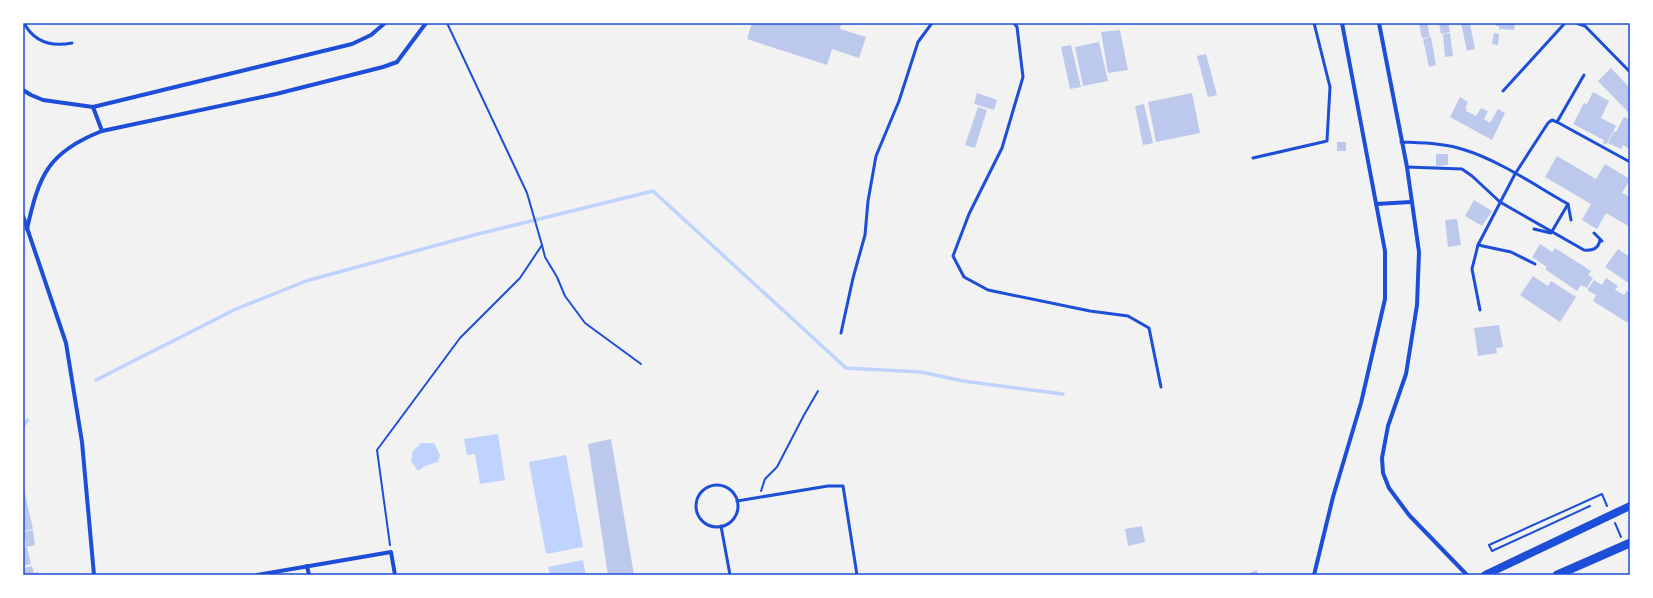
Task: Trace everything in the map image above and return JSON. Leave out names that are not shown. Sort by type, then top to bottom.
[{"type":"highway","points":[[1557,575],[1627,542]]},
{"type":"main road","points":[[1486,575],[1630,506]]},
{"type":"street","points":[[23,90],[43,100],[92,107],[352,44],[371,35],[385,23]]},
{"type":"street","points":[[27,229],[34,197],[45,172],[56,158],[82,139],[102,131],[276,94],[383,67],[397,62],[426,23]]},
{"type":"street","points":[[1314,575],[1333,497],[1361,403],[1384,299],[1385,251],[1342,23]]},
{"type":"street","points":[[1379,23],[1406,167],[1419,252],[1417,305],[1406,374],[1388,426],[1382,458],[1383,473],[1389,488],[1409,515],[1467,575]]},
{"type":"street","points":[[92,107],[102,131]]},
{"type":"street","points":[[1376,204],[1411,202]]},
{"type":"street","points":[[23,216],[66,343],[82,442],[94,575]]},
{"type":"street","points":[[257,575],[391,552],[395,575]]},
{"type":"street","points":[[308,566],[309,575]]},
{"type":"lane","points":[[24,23],[33,35],[44,43],[72,43]]},
{"type":"lane","points":[[841,333],[853,278],[865,235],[868,201],[876,156],[899,101],[918,42],[932,23]]},
{"type":"lane","points":[[1014,23],[1017,27],[1023,77],[1002,148],[969,214],[953,256],[964,277],[988,290],[1090,311],[1128,316],[1149,328],[1161,387]]},
{"type":"lane","points":[[1253,158],[1327,141],[1330,87],[1314,23]]},
{"type":"lane","points":[[1504,91],[1565,23]]},
{"type":"lane","points":[[1576,23],[1585,26],[1630,72]]},
{"type":"lane","points":[[1557,122],[1584,75]]},
{"type":"lane","points":[[1480,310],[1472,269],[1478,245],[1515,174],[1548,122],[1552,120],[1557,122],[1630,162]]},
{"type":"lane","points":[[1401,142],[1447,145],[1464,149],[1482,156],[1568,204],[1571,220]]},
{"type":"lane","points":[[1406,167],[1462,168],[1500,202],[1551,233],[1584,250],[1590,251],[1596,249],[1600,244],[1600,240],[1602,241],[1594,233]]},
{"type":"lane","points":[[1551,233],[1568,204]]},
{"type":"lane","points":[[1534,229],[1551,233]]},
{"type":"lane","points":[[1478,245],[1511,252],[1534,264]]},
{"type":"lane","points":[[714,485],[721,485],[728,488],[734,492],[738,501],[735,518],[721,526],[711,526],[704,523],[699,518],[696,511],[698,497],[702,491],[707,487],[714,485]]},
{"type":"lane","points":[[738,501],[828,486],[843,486],[857,575]]},
{"type":"lane","points":[[721,526],[730,575]]},
{"type":"path","points":[[447,23],[527,193],[545,257],[557,277],[565,296],[585,323],[640,364]]},
{"type":"path","points":[[391,552],[377,450],[460,338],[520,278],[542,245]]},
{"type":"path","points":[[758,497],[765,479],[777,467],[818,391]]},
{"type":"path","points":[[1590,506],[1492,551],[1489,545],[1602,494],[1608,508]]},
{"type":"path","points":[[1614,521],[1627,542]]},
{"type":"water","points":[[498,434],[505,480],[480,484],[475,454],[467,455],[464,439]]},
{"type":"water","points":[[421,443],[434,443],[440,455],[438,462],[425,466],[418,471],[411,461],[413,451]]},
{"type":"water","points":[[566,455],[583,547],[546,554],[529,462]]},
{"type":"water","points":[[583,560],[586,575],[550,575],[548,567]]},
{"type":"building","points":[[752,23],[841,23],[840,29],[866,37],[859,58],[832,49],[827,65],[747,39]]},
{"type":"building","points":[[1419,23],[1427,23],[1430,37],[1422,38]]},
{"type":"building","points":[[1439,23],[1448,23],[1450,32],[1441,34]]},
{"type":"building","points":[[1461,23],[1470,23],[1475,49],[1467,51]]},
{"type":"building","points":[[1496,23],[1515,23],[1514,30],[1499,29],[1499,26],[1496,26]]},
{"type":"building","points":[[1120,30],[1128,70],[1108,73],[1101,32]]},
{"type":"building","points":[[1450,33],[1453,56],[1445,57],[1443,34]]},
{"type":"building","points":[[1494,33],[1499,34],[1498,45],[1492,44]]},
{"type":"building","points":[[1431,37],[1436,65],[1429,67],[1423,39]]},
{"type":"building","points":[[1099,42],[1108,81],[1083,86],[1075,47]]},
{"type":"building","points":[[1071,45],[1081,87],[1070,89],[1061,47]]},
{"type":"building","points":[[1206,54],[1217,95],[1208,97],[1197,56]]},
{"type":"building","points":[[1611,68],[1630,88],[1630,114],[1598,81]]},
{"type":"building","points":[[1593,92],[1609,101],[1601,118],[1616,126],[1606,145],[1603,143],[1604,140],[1573,124],[1584,103],[1587,104]]},
{"type":"building","points":[[977,93],[997,100],[994,110],[974,104]]},
{"type":"building","points":[[1192,93],[1200,133],[1156,142],[1148,102]]},
{"type":"building","points":[[1460,97],[1468,102],[1465,108],[1467,109],[1466,111],[1476,116],[1481,108],[1488,111],[1484,119],[1490,123],[1498,109],[1505,113],[1492,140],[1450,117]]},
{"type":"building","points":[[1144,104],[1153,143],[1143,145],[1135,106]]},
{"type":"building","points":[[978,107],[987,110],[975,148],[965,145]]},
{"type":"building","points":[[1624,117],[1630,120],[1630,149],[1623,145],[1621,149],[1608,143]]},
{"type":"building","points":[[1337,142],[1346,142],[1346,151],[1337,151]]},
{"type":"building","points":[[1436,154],[1448,154],[1448,165],[1436,166]]},
{"type":"building","points":[[1557,156],[1596,179],[1605,164],[1630,179],[1622,193],[1630,197],[1630,227],[1606,213],[1597,229],[1582,220],[1591,204],[1545,177]]},
{"type":"building","points":[[1474,200],[1492,211],[1482,226],[1465,216]]},
{"type":"building","points":[[1457,219],[1461,245],[1448,247],[1445,220]]},
{"type":"building","points":[[1540,244],[1552,252],[1555,248],[1591,271],[1588,275],[1593,278],[1587,288],[1581,285],[1577,291],[1545,269],[1547,267],[1532,257]]},
{"type":"building","points":[[1618,249],[1630,257],[1630,284],[1605,267]]},
{"type":"building","points":[[1533,276],[1548,286],[1551,281],[1576,297],[1560,322],[1520,295]]},
{"type":"building","points":[[1606,278],[1618,286],[1615,290],[1624,295],[1627,291],[1630,293],[1630,319],[1628,323],[1593,301],[1596,295],[1587,290],[1594,280],[1602,285]]},
{"type":"building","points":[[1499,325],[1503,347],[1496,348],[1497,353],[1478,356],[1474,328]]},
{"type":"building","points":[[611,439],[634,575],[608,575],[588,444]]},
{"type":"building","points":[[25,494],[33,529],[25,531],[23,522],[23,495]]},
{"type":"building","points":[[1142,526],[1145,542],[1128,546],[1125,529]]},
{"type":"building","points":[[33,530],[35,545],[26,547],[24,532]]},
{"type":"building","points":[[27,547],[31,564],[23,566],[23,548]]},
{"type":"building","points":[[32,566],[34,573],[38,572],[39,575],[23,575],[23,568]]},
{"type":"building","points":[[1257,570],[1258,575],[1244,575]]},
{"type":"waterway","points":[[96,380],[236,309],[306,281],[474,235],[653,191],[846,368],[921,372],[963,381],[1063,394]]},
{"type":"waterway","points":[[23,425],[28,420]]}]
